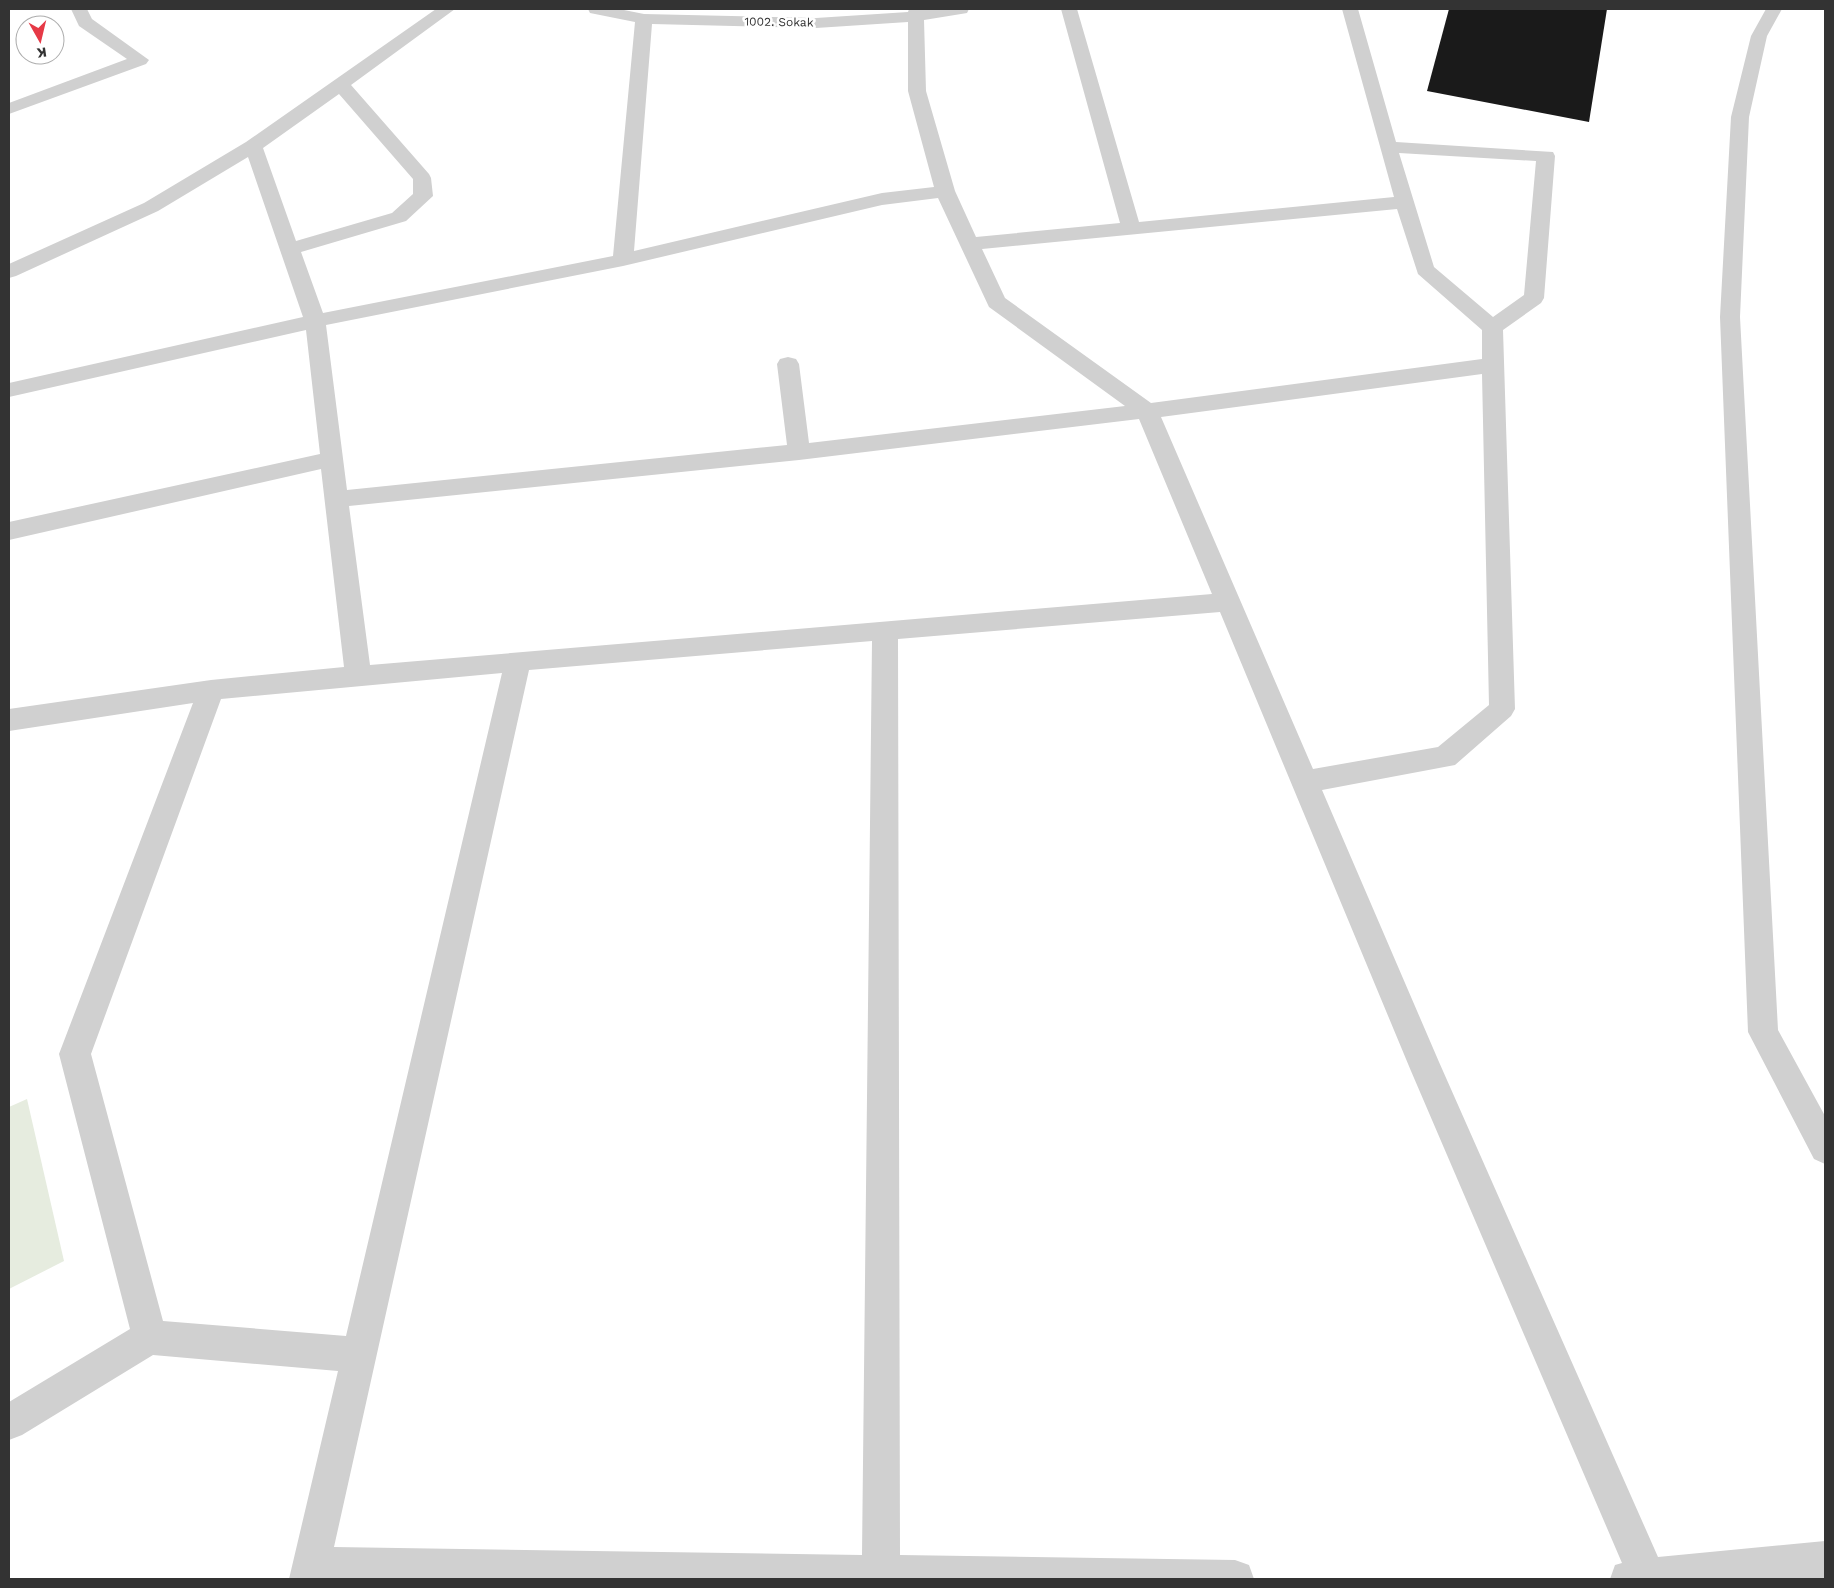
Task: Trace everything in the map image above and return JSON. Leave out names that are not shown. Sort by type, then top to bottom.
[{"type":"street","points":[[9,109],[140,60],[85,22],[78,9]]},
{"type":"street","points":[[9,272],[151,207],[253,146],[447,9]]},
{"type":"street","name":"1002. Sokak","points":[[596,9],[644,20],[721,15],[816,23],[961,9]]},
{"type":"street","points":[[1069,9],[1131,227]]},
{"type":"street","points":[[1304,782],[1445,757],[1502,709],[1492,328],[1425,270],[1350,9]]},
{"type":"street","points":[[1774,9],[1760,36],[1740,117],[1730,327],[1763,1032],[1825,1148]]},
{"type":"street","points":[[916,12],[917,91],[945,191],[969,244],[996,302],[1147,411],[1638,1578],[1825,1560]]},
{"type":"street","points":[[623,260],[644,20]]},
{"type":"street","points":[[290,249],[399,217],[423,196],[422,178],[340,84]]},
{"type":"street","points":[[253,146],[315,321],[358,676]]},
{"type":"street","points":[[1388,146],[1546,156],[1534,298],[1492,328]]},
{"type":"street","points":[[9,390],[315,321],[623,260],[882,199],[945,191]]},
{"type":"street","points":[[969,244],[1405,202]]},
{"type":"street","points":[[788,364],[799,452]]},
{"type":"street","points":[[337,499],[799,452],[1147,411],[1493,365]]},
{"type":"street","points":[[9,531],[332,459]]},
{"type":"street","points":[[9,720],[211,690],[518,661],[1228,602]]},
{"type":"street","points":[[881,1574],[885,630]]},
{"type":"street","points":[[518,661],[310,1572],[881,1574],[1235,1579]]},
{"type":"street","points":[[150,1337],[75,1054],[211,690]]},
{"type":"street","points":[[9,1422],[150,1337],[359,1354]]},
{"type":"shaded area","points":[[27,1099],[64,1261],[9,1289],[9,1107]]},
{"type":"building","points":[[1449,9],[1607,9],[1589,122],[1427,91]]}]
